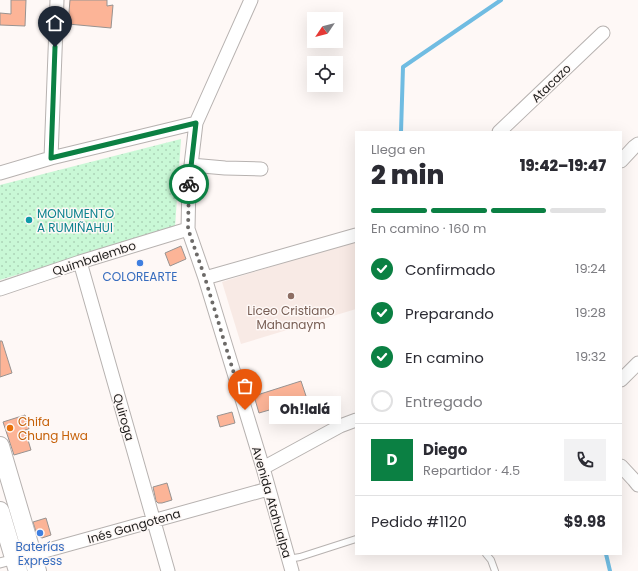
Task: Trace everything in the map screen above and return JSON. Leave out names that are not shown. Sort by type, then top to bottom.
[{"type":"main road","points":[[0,446],[34,563]]},
{"type":"main road","points":[[0,511],[11,565]]},
{"type":"street","points":[[51,158],[57,0]]},
{"type":"street","name":"Avenida Atahualpa","points":[[251,0],[196,123],[189,182],[188,229],[205,278],[263,468],[290,565]]},
{"type":"street","name":"Atacazo","points":[[500,131],[603,33]]},
{"type":"street","points":[[0,172],[51,158],[196,123]]},
{"type":"street","points":[[622,160],[638,144]]},
{"type":"street","points":[[191,165],[225,168],[261,168]]},
{"type":"street","name":"Quimbalembo","points":[[0,289],[80,262],[188,229]]},
{"type":"street","points":[[205,278],[355,235]]},
{"type":"street","name":"Quiroga","points":[[80,262],[168,571]]},
{"type":"street","points":[[622,379],[638,363]]},
{"type":"street","points":[[263,468],[340,426],[355,420]]},
{"type":"street","points":[[622,467],[638,485]]},
{"type":"street","name":"Inés Gangotena","points":[[11,565],[34,563],[153,520],[268,489]]},
{"type":"lane","points":[[290,565],[300,557],[355,539]]},
{"type":"lane","points":[[487,555],[491,560],[495,571]]},
{"type":"shaded area","name":"Liceo Cristiano Mahanaym","points":[[355,240],[355,309],[241,344],[222,282]]},
{"type":"green space","points":[[181,139],[175,227],[0,280],[0,185]]},
{"type":"building","points":[[11,0],[26,0],[25,26],[0,25],[0,13],[11,14]]},
{"type":"building","points":[[70,0],[107,0],[107,6],[113,5],[111,28],[68,24]]},
{"type":"building","points":[[181,246],[186,259],[170,266],[165,253]]},
{"type":"building","points":[[0,341],[2,341],[12,373],[0,377]]},
{"type":"building","points":[[301,381],[307,399],[259,413],[254,396]]},
{"type":"building","points":[[232,412],[235,423],[220,427],[217,416]]},
{"type":"building","points":[[25,415],[29,429],[25,430],[31,450],[14,455],[3,422]]},
{"type":"building","points":[[167,483],[172,500],[158,503],[156,501],[153,487]]},
{"type":"building","points":[[46,518],[51,535],[42,538],[37,535],[33,522]]},
{"type":"waterway","points":[[401,131],[403,67],[501,0]]},
{"type":"waterway","points":[[606,555],[610,571]]},
{"type":"way so far","points":[[189,184],[188,229],[205,278],[245,410]]},
{"type":"place","name":"MONUMENTO A RUMIÑAHUI","points":[[29,220]]},
{"type":"place","name":"COLOREARTE","points":[[140,263]]},
{"type":"place","name":"Liceo Cristiano Mahanaym","points":[[291,296]]},
{"type":"place","name":"Oh!lalá","points":[[245,410]]},
{"type":"place","name":"Chifa Chung Hwa","points":[[10,428]]},
{"type":"place","name":"Baterías Express","points":[[40,533]]},
{"type":"route","points":[[55,47],[51,158],[196,123],[189,184]]}]
